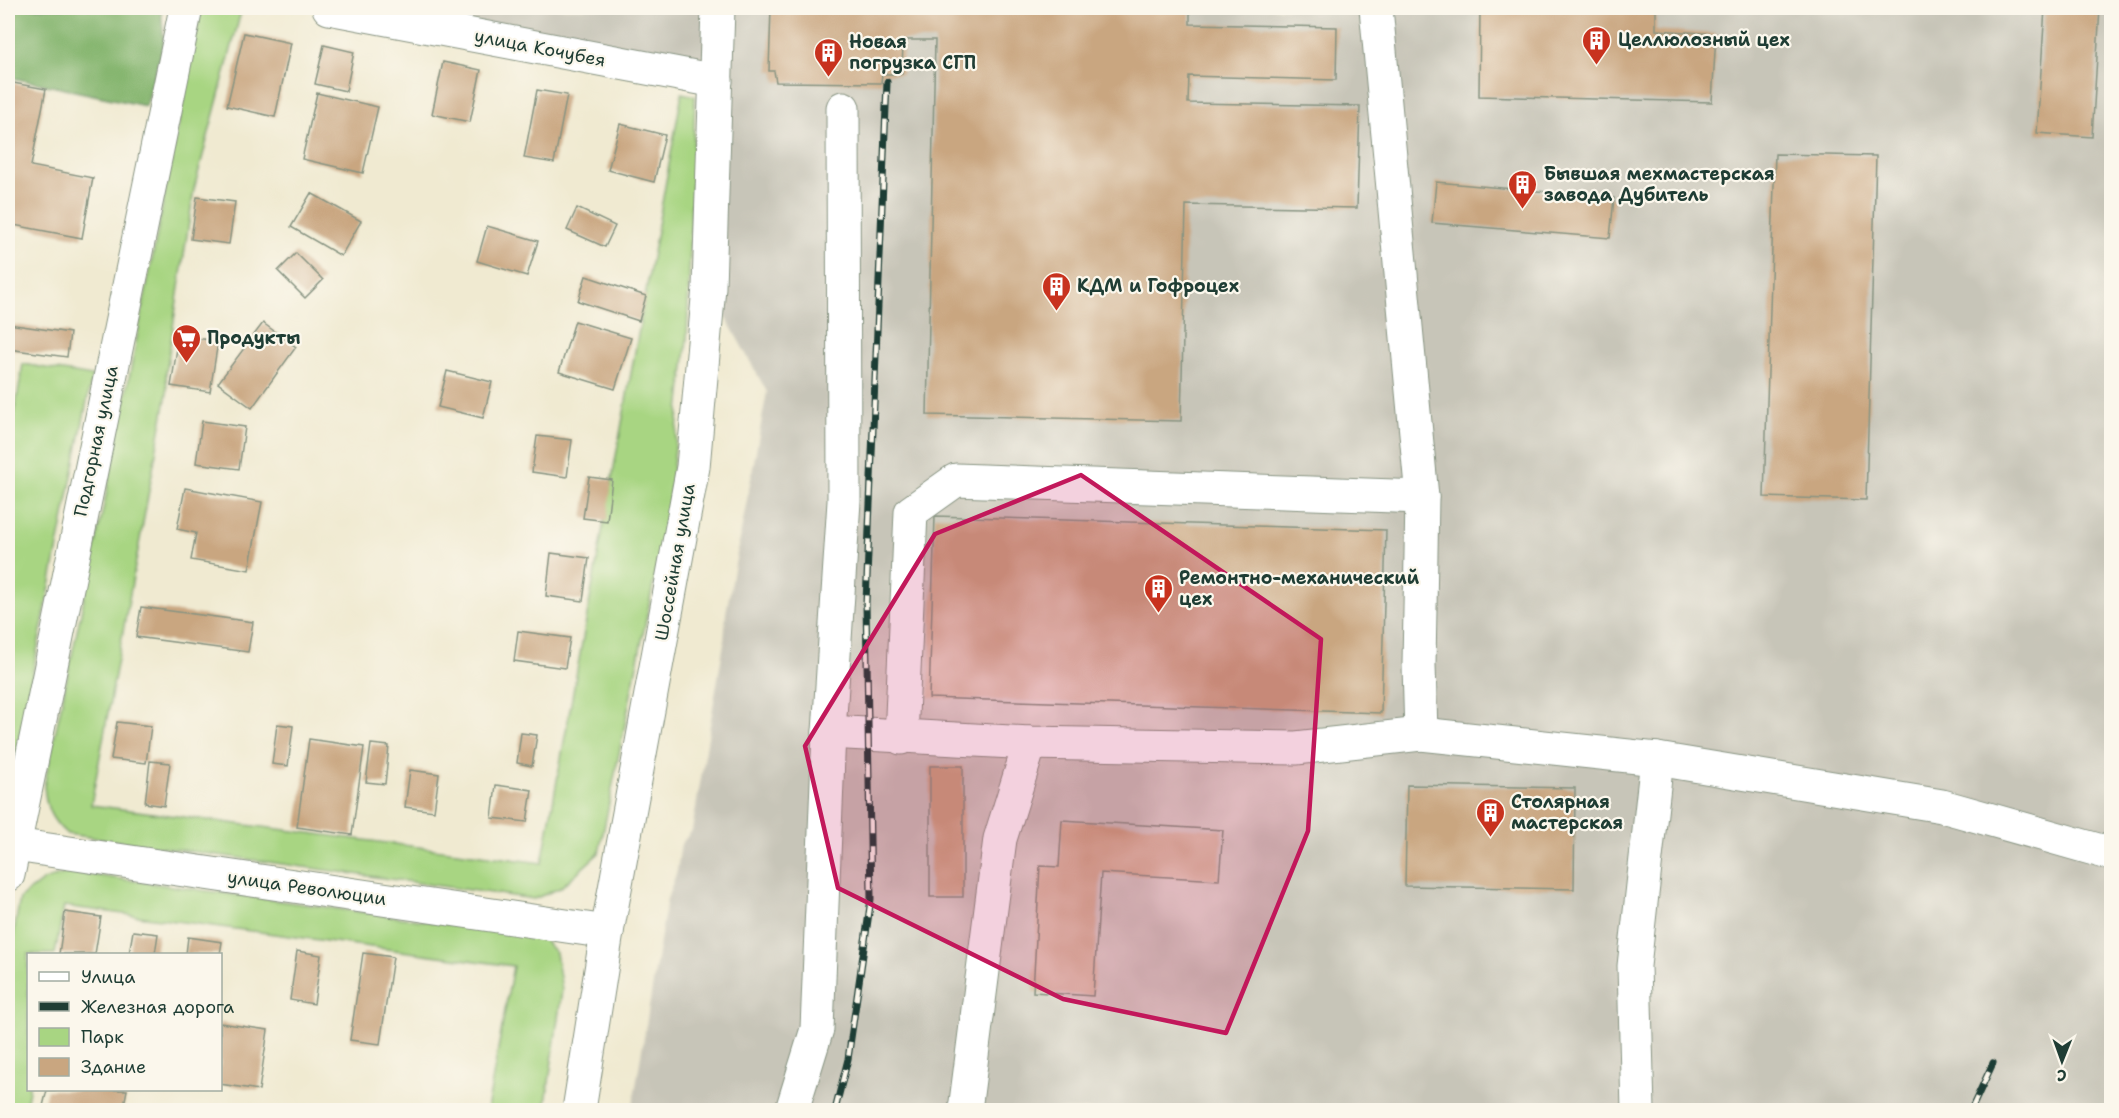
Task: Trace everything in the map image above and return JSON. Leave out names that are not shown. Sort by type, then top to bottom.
[{"type":"street","name":"Подгорная улица","points":[[9,855],[186,8]]},
{"type":"street","name":"улица Кочубея","points":[[329,8],[716,81]]},
{"type":"street","name":"Шоссейная улица","points":[[579,1110],[607,932],[693,467],[709,287],[718,8]]},
{"type":"street","points":[[1376,8],[1422,497],[1419,665],[1421,734]]},
{"type":"street","points":[[792,1110],[817,1029],[828,732],[844,501],[843,108]]},
{"type":"street","points":[[901,738],[911,512],[956,480],[1422,497]]},
{"type":"street","points":[[828,732],[901,738],[1030,743],[1296,748],[1421,734],[1657,759],[1942,806],[2112,854]]},
{"type":"street","points":[[966,1110],[1000,839],[1030,743]]},
{"type":"street","points":[[1638,1110],[1634,966],[1657,759]]},
{"type":"street","name":"улица Революции","points":[[9,855],[607,932]]},
{"type":"highlighted area","points":[[1081,475],[1321,639],[1308,831],[1226,1033],[1063,999],[838,888],[805,746],[935,534]]},
{"type":"shaded area","points":[[329,8],[2111,8],[2111,1110],[632,1110],[667,899],[677,871],[681,844],[692,831],[724,643],[726,613],[767,392],[709,287],[716,81]]},
{"type":"green space","points":[[8,8],[161,8],[164,42],[146,106],[8,77]]},
{"type":"green space","points":[[208,8],[242,8],[194,189],[166,373],[167,393],[91,805],[542,863],[682,93],[695,96],[687,339],[668,511],[599,853],[560,888],[534,899],[67,834],[53,818],[48,807],[44,786],[108,486],[200,14]]},
{"type":"green space","points":[[23,364],[92,376],[8,796],[8,451]]},
{"type":"green space","points":[[70,872],[541,937],[556,953],[562,990],[545,1110],[487,1110],[513,966],[64,906],[55,953],[27,953],[29,1091],[25,1110],[8,1110],[8,966],[20,898],[44,880]]},
{"type":"building","name":"КДМ и Гофроцех","points":[[771,8],[1190,8],[1190,24],[1337,27],[1336,80],[1189,76],[1188,103],[1360,106],[1357,208],[1186,205],[1181,421],[927,415],[935,40],[903,40],[902,74],[882,74],[881,83],[776,82],[774,71],[769,71]]},
{"type":"building","name":"Целлюлозный цех","points":[[1480,8],[1656,8],[1656,30],[1716,34],[1712,102],[1479,96]]},
{"type":"building","points":[[2045,8],[2100,8],[2092,137],[2037,133]]},
{"type":"building","points":[[244,33],[291,43],[275,117],[227,106]]},
{"type":"building","points":[[324,45],[354,52],[346,91],[315,84]]},
{"type":"building","points":[[443,62],[481,70],[470,122],[432,114]]},
{"type":"building","points":[[8,82],[46,89],[31,166],[93,178],[82,238],[8,224]]},
{"type":"building","points":[[537,90],[567,95],[554,163],[524,158]]},
{"type":"building","points":[[317,93],[378,107],[363,173],[302,159]]},
{"type":"building","points":[[620,124],[665,135],[654,182],[608,170]]},
{"type":"building","points":[[1775,154],[1876,156],[1866,500],[1764,497]]},
{"type":"building","name":"Бывшая мехмастерская завода Дубитель","points":[[1436,182],[1614,198],[1610,238],[1432,223]]},
{"type":"building","points":[[311,193],[361,221],[341,256],[291,227]]},
{"type":"building","points":[[197,197],[235,202],[229,244],[191,239]]},
{"type":"building","points":[[577,208],[615,226],[605,247],[567,230]]},
{"type":"building","points":[[487,226],[538,241],[527,276],[477,261]]},
{"type":"building","points":[[296,253],[323,280],[305,298],[278,271]]},
{"type":"building","points":[[586,276],[646,296],[639,321],[578,301]]},
{"type":"building","points":[[575,321],[631,338],[615,389],[559,372]]},
{"type":"building","points":[[263,323],[296,347],[252,408],[218,383]]},
{"type":"building","points":[[8,324],[70,333],[67,357],[8,349]]},
{"type":"building","points":[[179,336],[218,341],[210,392],[171,386]]},
{"type":"building","points":[[447,371],[492,382],[483,418],[438,407]]},
{"type":"building","points":[[202,421],[245,427],[239,469],[196,463]]},
{"type":"building","points":[[537,436],[572,440],[567,477],[532,472]]},
{"type":"building","points":[[589,477],[612,480],[607,521],[583,518]]},
{"type":"building","points":[[185,488],[262,502],[249,570],[191,560],[196,533],[177,529]]},
{"type":"building","name":"Ремонтно-механический цех","points":[[935,516],[1386,530],[1381,713],[929,698]]},
{"type":"building","points":[[551,553],[589,558],[583,601],[546,596]]},
{"type":"building","points":[[141,607],[253,622],[248,652],[136,637]]},
{"type":"building","points":[[518,631],[570,638],[565,668],[514,661]]},
{"type":"building","points":[[117,722],[151,726],[146,763],[111,759]]},
{"type":"building","points":[[277,724],[293,726],[288,766],[272,764]]},
{"type":"building","points":[[521,733],[537,735],[532,766],[517,763]]},
{"type":"building","points":[[309,739],[364,747],[352,835],[297,827]]},
{"type":"building","points":[[371,744],[389,746],[385,784],[366,782]]},
{"type":"building","points":[[150,761],[170,763],[164,806],[145,803]]},
{"type":"building","points":[[930,766],[963,766],[963,897],[930,897]]},
{"type":"building","points":[[410,770],[439,774],[434,811],[405,807]]},
{"type":"building","points":[[496,785],[532,790],[527,822],[492,818]]},
{"type":"building","name":"Столярная мастерская","points":[[1407,785],[1575,788],[1574,889],[1405,886]]},
{"type":"building","points":[[1062,820],[1223,830],[1219,880],[1101,873],[1093,996],[1033,992],[1040,866],[1059,867]]},
{"type":"building","points":[[65,912],[101,917],[95,953],[59,953]]},
{"type":"building","points":[[133,931],[158,934],[155,953],[129,953]]},
{"type":"building","points":[[188,937],[222,942],[220,953],[186,953]]},
{"type":"building","points":[[297,951],[321,955],[314,1004],[290,1000]]},
{"type":"building","points":[[363,953],[393,957],[380,1044],[350,1040]]},
{"type":"building","points":[[222,1023],[268,1030],[259,1090],[222,1084]]},
{"type":"building","points":[[47,1091],[127,1091],[123,1110],[68,1110],[43,1106]]},
{"type":"railway","points":[[835,1110],[848,1059],[871,899],[866,603],[887,82]]},
{"type":"railway","points":[[1971,1110],[1993,1063]]},
{"type":"place","name":"Целлюлозный цех","points":[[1597,66]]},
{"type":"place","name":"Новая погрузка СГП","points":[[828,78]]},
{"type":"place","name":"Бывшая мехмастерская завода Дубитель","points":[[1523,210]]},
{"type":"place","name":"КДМ и Гофроцех","points":[[1056,312]]},
{"type":"place","name":"Продукты","points":[[186,364]]},
{"type":"place","name":"Ремонтно-механический цех","points":[[1158,614]]},
{"type":"place","name":"Столярная мастерская","points":[[1490,838]]}]
